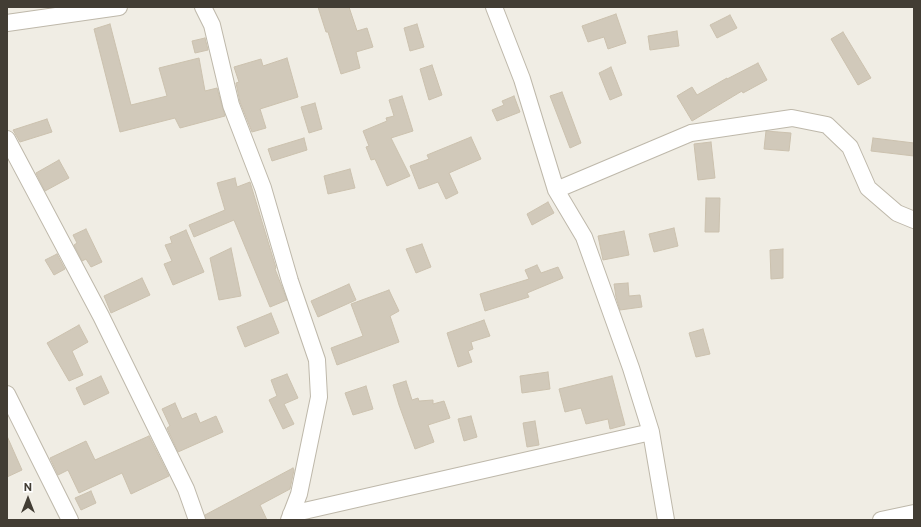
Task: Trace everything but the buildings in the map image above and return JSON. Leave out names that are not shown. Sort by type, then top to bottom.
[{"type":"street","points":[[7,23],[119,7]]},
{"type":"street","points":[[203,7],[212,25],[231,105],[263,188],[290,281],[318,360],[319,397],[305,471],[299,494],[290,517]]},
{"type":"street","points":[[494,7],[522,80],[556,190],[584,237],[631,368],[651,432],[666,520]]},
{"type":"street","points":[[556,190],[691,133],[792,118],[827,125],[850,147],[868,188],[897,213],[914,220]]},
{"type":"street","points":[[7,139],[101,316],[186,489],[197,520]]},
{"type":"street","points":[[9,403],[70,520]]},
{"type":"street","points":[[290,517],[651,432]]},
{"type":"street","points":[[881,520],[914,513]]}]
